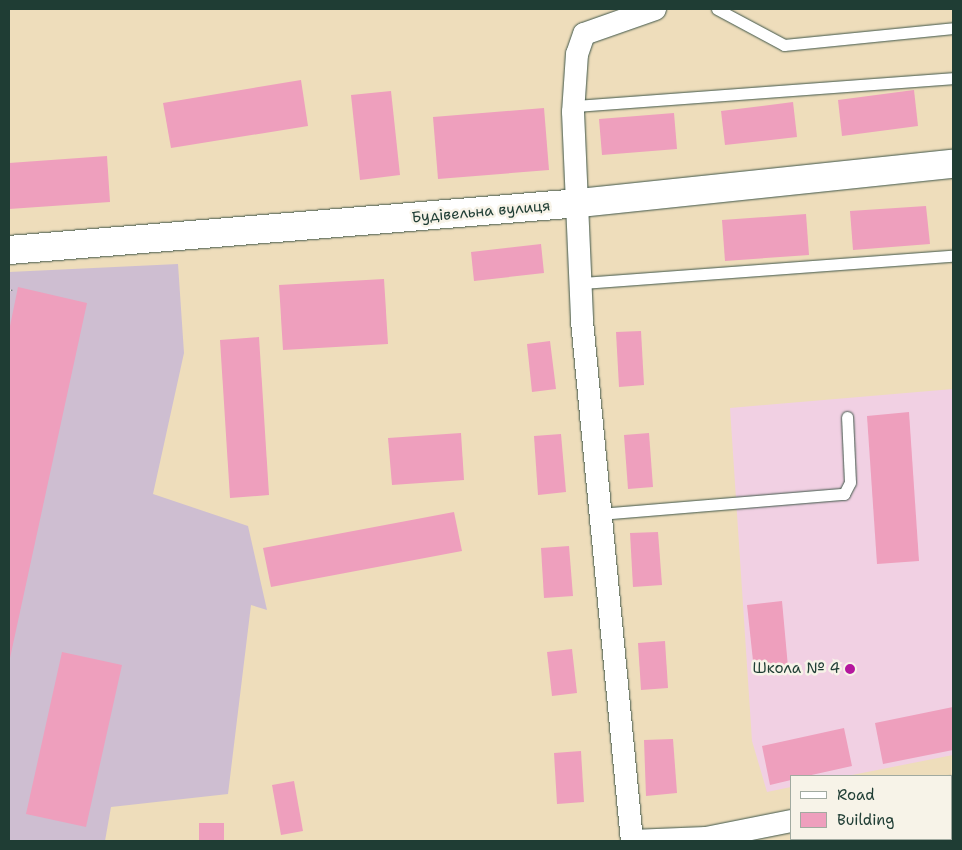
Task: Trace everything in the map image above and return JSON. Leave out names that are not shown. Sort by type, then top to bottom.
[{"type":"street","points":[[655,9],[584,34],[577,54],[574,106],[581,283],[598,514],[631,841],[706,838],[790,821]]},
{"type":"street","name":"Будівельна вулиця","points":[[9,250],[579,203],[953,164]]},
{"type":"lane","points":[[717,9],[784,45],[953,28]]},
{"type":"lane","points":[[574,106],[953,78]]},
{"type":"lane","points":[[581,283],[953,256]]},
{"type":"lane","points":[[598,514],[844,494],[850,482],[847,417]]},
{"type":"shaded area","points":[[178,264],[184,353],[153,494],[248,526],[267,610],[251,605],[228,794],[111,807],[105,841],[9,841],[9,272]]},
{"type":"shaded area","points":[[953,389],[953,755],[852,775],[790,775],[790,787],[767,792],[752,741],[730,408]]},
{"type":"building","points":[[301,80],[308,126],[171,148],[163,103]]},
{"type":"building","points":[[914,90],[918,126],[842,136],[838,100]]},
{"type":"building","points":[[391,91],[400,175],[360,180],[351,95]]},
{"type":"building","points":[[793,102],[797,137],[725,145],[721,111]]},
{"type":"building","points":[[544,108],[549,170],[438,179],[433,117]]},
{"type":"building","points":[[674,113],[677,149],[602,155],[599,119]]},
{"type":"building","points":[[107,156],[110,202],[9,209],[9,163]]},
{"type":"building","points":[[926,206],[930,244],[853,250],[850,211]]},
{"type":"building","points":[[806,214],[809,255],[725,261],[722,220]]},
{"type":"building","points":[[541,244],[544,273],[474,281],[471,252]]},
{"type":"building","points":[[384,279],[388,344],[283,350],[279,285]]},
{"type":"building","points":[[18,287],[87,303],[10,658],[9,331]]},
{"type":"building","points":[[641,331],[644,385],[619,387],[616,332]]},
{"type":"building","points":[[259,337],[269,495],[230,498],[220,340]]},
{"type":"building","points":[[550,341],[556,389],[532,392],[527,344]]},
{"type":"building","points":[[909,412],[919,561],[877,564],[867,416]]},
{"type":"building","points":[[461,433],[464,480],[392,485],[388,438]]},
{"type":"building","points":[[649,433],[653,487],[628,489],[624,435]]},
{"type":"building","points":[[561,434],[566,492],[538,495],[534,436]]},
{"type":"building","points":[[454,512],[462,551],[271,587],[263,548]]},
{"type":"building","points":[[658,532],[662,585],[633,587],[630,533]]},
{"type":"building","points":[[569,546],[573,596],[544,598],[541,548]]},
{"type":"building","points":[[782,601],[788,667],[754,670],[747,605]]},
{"type":"building","points":[[665,641],[668,688],[641,690],[638,643]]},
{"type":"building","points":[[572,649],[577,693],[552,696],[547,652]]},
{"type":"building","points":[[62,652],[122,665],[86,827],[26,814]]},
{"type":"building","points":[[953,707],[953,750],[883,764],[875,723]]},
{"type":"building","points":[[844,728],[852,766],[812,775],[790,775],[790,780],[770,785],[762,746]]},
{"type":"building","points":[[673,739],[677,793],[646,796],[644,740]]},
{"type":"building","points":[[581,751],[584,802],[557,804],[554,753]]},
{"type":"building","points":[[294,781],[303,831],[281,835],[272,785]]},
{"type":"building","points":[[199,823],[224,823],[224,841],[199,841]]},
{"type":"place","name":"Школа № 4","points":[[850,669]]}]
